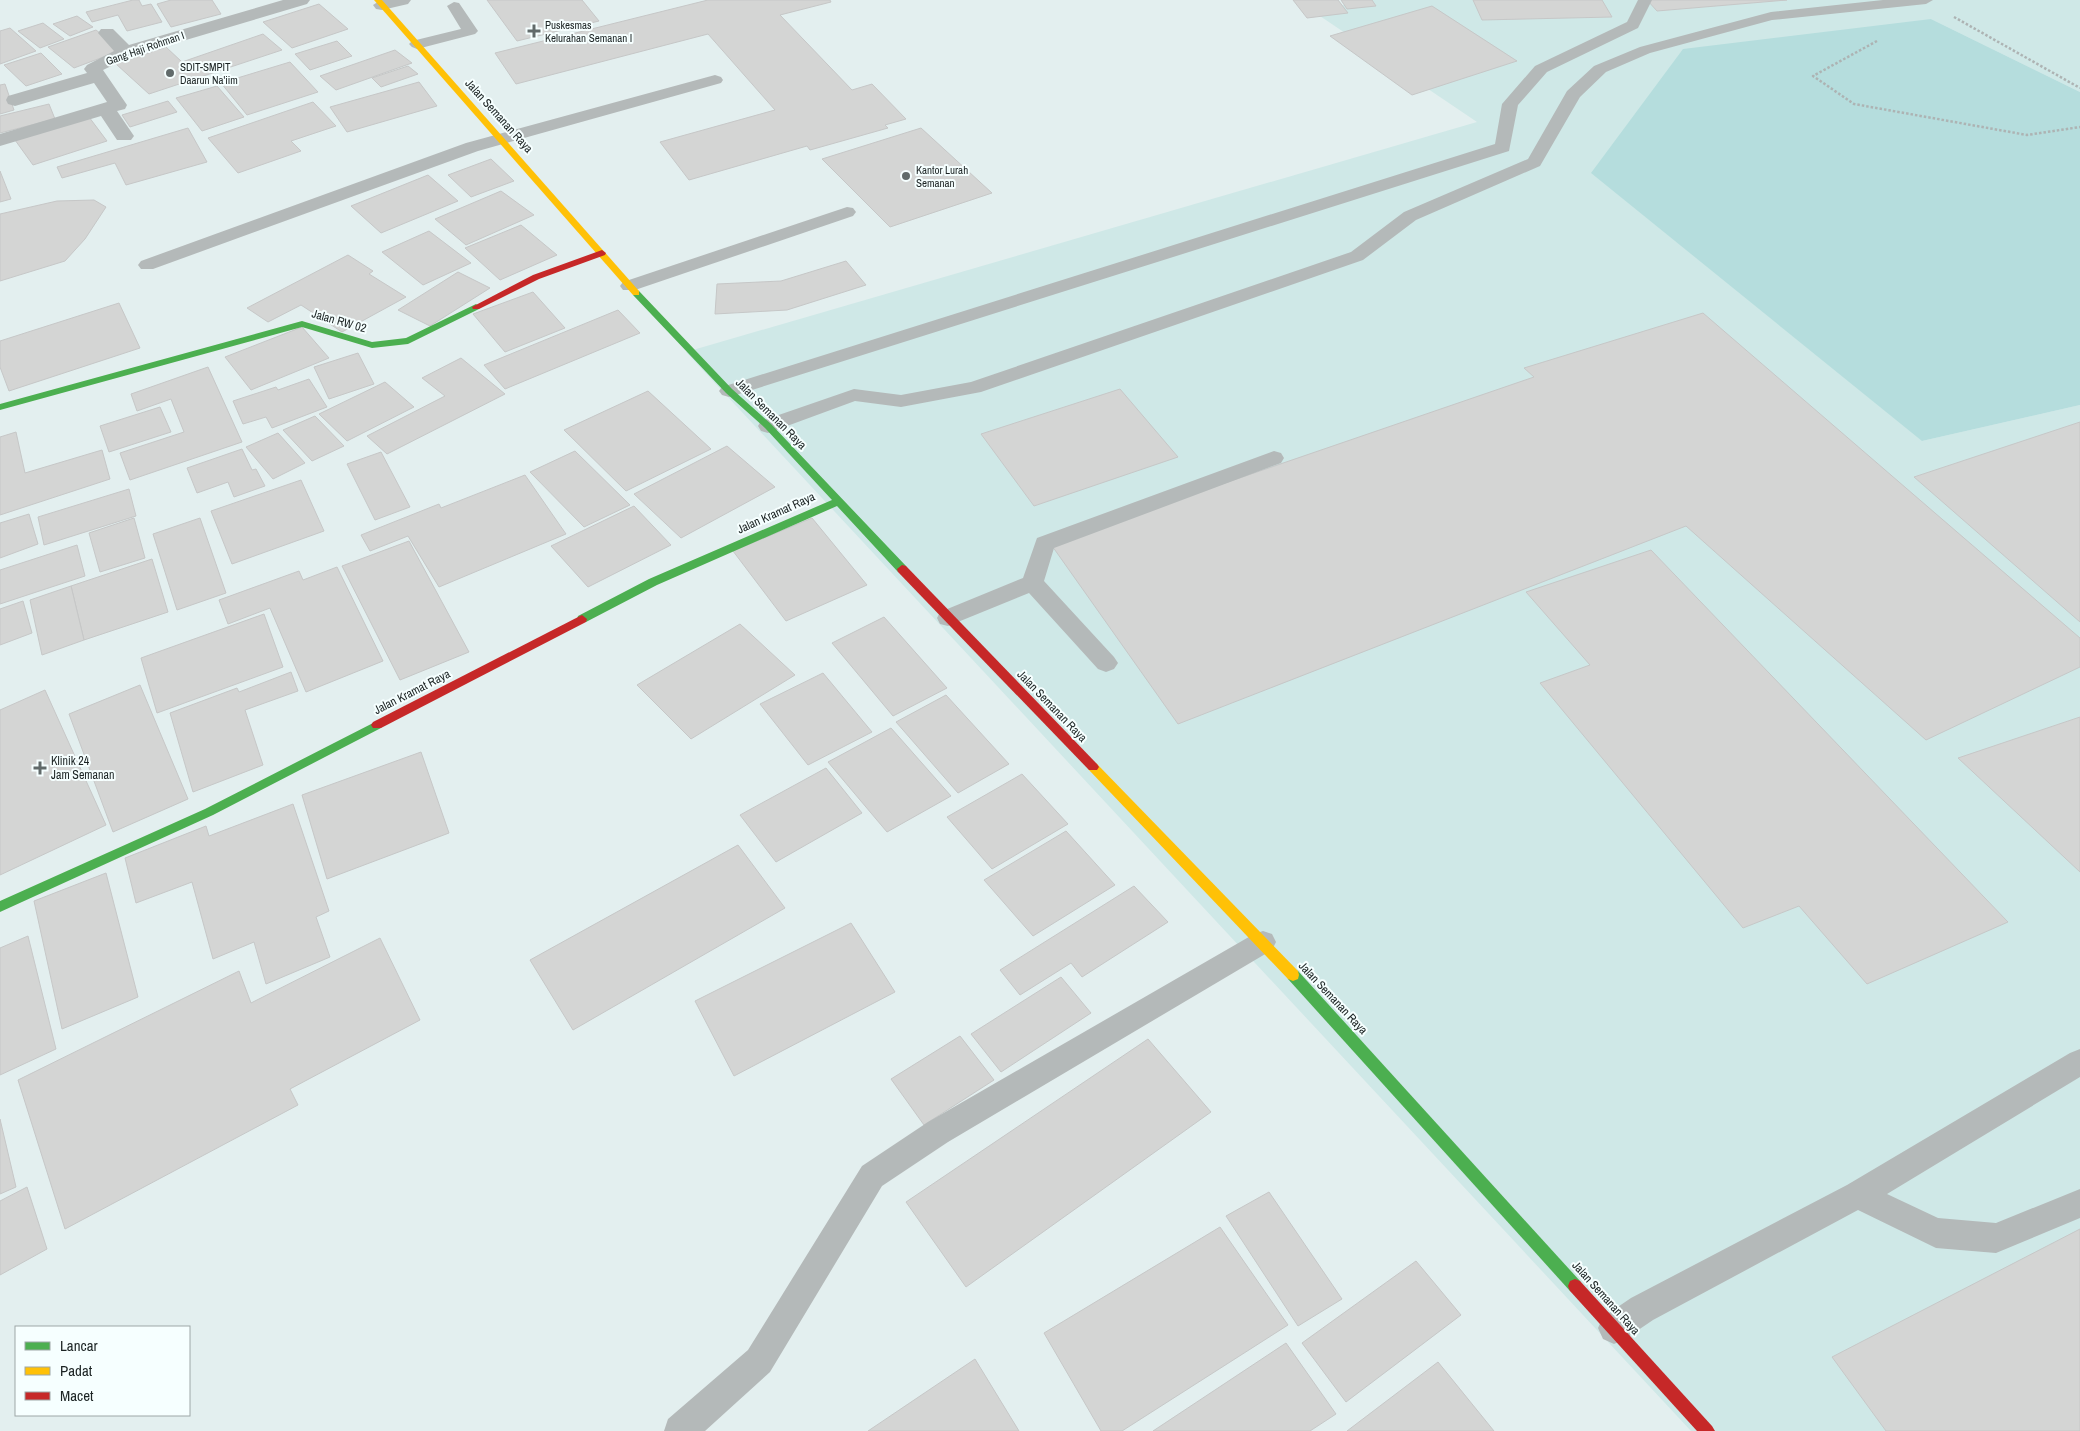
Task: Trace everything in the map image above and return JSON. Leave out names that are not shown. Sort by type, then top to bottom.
[{"type":"street","name":"Gang Haji Rohman I","points":[[107,110],[118,105],[93,69],[99,64],[126,52],[301,0]]},
{"type":"street","points":[[380,2],[402,0]]},
{"type":"street","name":"Jalan Semanan Raya","points":[[380,2],[602,252],[629,286],[730,391],[768,426],[836,502],[1264,942],[1707,1431]]},
{"type":"street","points":[[107,33],[126,52]]},
{"type":"street","points":[[15,100],[98,76]]},
{"type":"street","points":[[0,140],[107,110],[124,136]]},
{"type":"street","name":"Jalan RW 02","points":[[0,407],[302,324],[372,345],[408,341],[536,277],[602,252]]},
{"type":"street","name":"Jalan Kramat Raya","points":[[0,907],[208,812],[653,582],[836,502]]},
{"type":"lane","points":[[730,391],[955,318],[1503,148],[1510,104],[1541,69],[1632,25],[1644,0]]},
{"type":"lane","points":[[768,426],[854,395],[901,401],[974,388],[1356,256],[1410,216],[1534,162],[1573,94],[1600,69],[1645,50],[1771,16],[1926,0]]},
{"type":"lane","points":[[417,44],[474,37],[454,6]]},
{"type":"lane","points":[[147,265],[501,139],[715,80]]},
{"type":"lane","points":[[629,286],[847,212]]},
{"type":"lane","points":[[948,618],[1032,583],[1045,543],[1274,458]]},
{"type":"lane","points":[[1032,583],[1106,663]]},
{"type":"lane","points":[[680,1431],[759,1361],[872,1176],[938,1132],[1264,942]]},
{"type":"lane","points":[[1614,1328],[1642,1309],[1858,1195],[2080,1062]]},
{"type":"lane","points":[[1858,1195],[1936,1233],[1996,1238],[2080,1203]]},
{"type":"path","points":[[1946,12],[2080,88]]},
{"type":"path","points":[[1880,39],[1813,76],[1854,104],[2028,135],[2080,127]]},
{"type":"shaded area","points":[[1365,0],[2080,0],[2080,92],[1931,19],[1922,441],[2080,405],[2080,1431],[1691,1431],[686,352],[1477,122],[1314,12]]},
{"type":"shaded area","points":[[1931,19],[2080,92],[2080,405],[1922,441],[1591,173],[1683,49]]},
{"type":"building","points":[[139,0],[142,6],[151,4],[162,22],[127,31],[118,15],[92,22],[86,12]]},
{"type":"building","points":[[171,0],[212,0],[221,14],[171,27],[157,4]]},
{"type":"building","name":"Puskesmas Kelurahan Semanan I","points":[[487,0],[582,0],[599,21],[517,41]]},
{"type":"building","points":[[708,0],[830,0],[831,2],[780,15],[852,90],[872,84],[906,119],[885,125],[888,128],[810,150],[807,146],[689,180],[660,142],[775,110],[708,34],[516,84],[495,53]]},
{"type":"building","points":[[1293,0],[1338,0],[1348,13],[1307,18]]},
{"type":"building","points":[[1341,0],[1372,0],[1376,6],[1347,9]]},
{"type":"building","points":[[1473,0],[1602,0],[1612,17],[1482,20]]},
{"type":"building","points":[[1647,0],[1787,0],[1657,11]]},
{"type":"building","points":[[319,4],[348,29],[292,48],[263,22]]},
{"type":"building","points":[[1432,6],[1517,61],[1412,95],[1330,36]]},
{"type":"building","points":[[77,16],[93,27],[70,36],[53,24]]},
{"type":"building","points":[[43,23],[64,39],[40,48],[18,31]]},
{"type":"building","points":[[10,28],[36,51],[0,64],[0,31]]},
{"type":"building","points":[[96,30],[122,50],[74,68],[48,47]]},
{"type":"building","name":"SDIT-SMPIT Daarun Na'iim","points":[[263,34],[282,50],[149,94],[116,64],[166,47],[182,62]]},
{"type":"building","points":[[337,41],[352,56],[310,70],[295,54]]},
{"type":"building","points":[[395,50],[412,63],[336,90],[320,76]]},
{"type":"building","points":[[41,53],[62,74],[26,86],[4,65]]},
{"type":"building","points":[[290,62],[318,92],[247,115],[221,83]]},
{"type":"building","points":[[408,66],[418,74],[381,87],[372,78]]},
{"type":"building","points":[[419,82],[437,106],[347,132],[330,107]]},
{"type":"building","points":[[5,84],[14,110],[0,114],[0,85]]},
{"type":"building","points":[[217,86],[244,117],[202,131],[176,98]]},
{"type":"building","points":[[168,101],[177,112],[130,127],[122,115]]},
{"type":"building","points":[[313,102],[336,126],[291,141],[301,151],[238,173],[208,138]]},
{"type":"building","points":[[49,104],[55,119],[0,133],[0,116]]},
{"type":"building","points":[[89,117],[107,141],[33,165],[15,140]]},
{"type":"building","points":[[188,128],[207,162],[126,185],[115,163],[62,178],[57,167]]},
{"type":"building","name":"Kantor Lurah Semanan","points":[[921,128],[992,193],[890,227],[822,159]]},
{"type":"building","points":[[491,159],[514,181],[471,197],[448,175]]},
{"type":"building","points":[[0,171],[11,199],[0,202]]},
{"type":"building","points":[[428,175],[458,201],[381,233],[351,206]]},
{"type":"building","points":[[501,191],[534,215],[466,245],[435,219]]},
{"type":"building","points":[[94,200],[106,207],[85,239],[65,261],[0,281],[0,214],[57,201]]},
{"type":"building","points":[[521,225],[557,255],[500,280],[465,248]]},
{"type":"building","points":[[429,231],[471,263],[423,285],[382,252]]},
{"type":"building","points":[[348,255],[373,271],[369,274],[406,297],[342,332],[301,305],[268,322],[247,308]]},
{"type":"building","points":[[846,261],[866,285],[787,310],[715,314],[717,284],[781,281]]},
{"type":"building","points":[[458,272],[490,288],[430,326],[398,310]]},
{"type":"building","points":[[533,292],[565,328],[505,352],[473,314]]},
{"type":"building","points":[[119,303],[140,348],[9,391],[0,367],[0,341]]},
{"type":"building","points":[[618,310],[640,333],[505,389],[484,365]]},
{"type":"building","points":[[1703,313],[2080,638],[2080,667],[1926,740],[1686,526],[1178,724],[1050,543],[1534,377],[1524,368]]},
{"type":"building","points":[[302,327],[329,358],[251,390],[225,357]]},
{"type":"building","points":[[358,353],[374,384],[329,399],[314,367]]},
{"type":"building","points":[[461,358],[505,394],[387,454],[367,436],[445,396],[422,378]]},
{"type":"building","points":[[208,367],[242,442],[130,480],[120,453],[184,432],[171,399],[137,411],[131,394]]},
{"type":"building","points":[[309,379],[327,407],[272,428],[266,417],[243,424],[233,401],[276,387],[278,390]]},
{"type":"building","points":[[385,382],[414,407],[347,441],[319,414]]},
{"type":"building","points":[[1120,389],[1178,457],[1034,506],[981,434]]},
{"type":"building","points":[[648,391],[711,449],[626,491],[564,430]]},
{"type":"building","points":[[160,407],[171,432],[109,452],[100,426]]},
{"type":"building","points":[[315,416],[344,446],[312,461],[283,430]]},
{"type":"building","points":[[2080,422],[2080,622],[1914,477]]},
{"type":"building","points":[[16,432],[25,473],[102,450],[110,479],[0,515],[0,437]]},
{"type":"building","points":[[278,433],[305,463],[273,479],[246,447]]},
{"type":"building","points":[[727,446],[775,487],[681,538],[634,494]]},
{"type":"building","points":[[242,449],[252,470],[256,469],[265,486],[234,497],[228,482],[197,493],[187,468]]},
{"type":"building","points":[[575,451],[630,505],[584,527],[530,472]]},
{"type":"building","points":[[381,452],[410,507],[375,520],[347,464]]},
{"type":"building","points":[[525,475],[566,534],[439,587],[408,536],[370,551],[361,535],[439,504],[441,508]]},
{"type":"building","points":[[301,480],[324,531],[232,564],[211,511]]},
{"type":"building","points":[[129,489],[136,516],[44,545],[38,517]]},
{"type":"building","points":[[634,506],[671,545],[588,587],[551,546]]},
{"type":"building","points":[[29,514],[38,544],[0,558],[0,523]]},
{"type":"building","points":[[134,518],[145,558],[100,572],[89,533]]},
{"type":"building","points":[[200,518],[226,593],[177,610],[153,534]]},
{"type":"building","points":[[812,518],[867,585],[786,621],[733,551]]},
{"type":"building","points":[[409,541],[469,652],[400,680],[342,566]]},
{"type":"building","points":[[77,545],[85,576],[0,604],[0,570]]},
{"type":"building","points":[[1651,550],[2008,922],[1867,984],[1799,906],[1743,928],[1540,683],[1590,665],[1526,592]]},
{"type":"building","points":[[152,559],[168,612],[84,640],[71,586]]},
{"type":"building","points":[[337,567],[383,661],[306,692],[270,608],[228,624],[219,600],[299,571],[303,580]]},
{"type":"building","points":[[71,586],[84,640],[42,655],[30,600]]},
{"type":"building","points":[[23,601],[32,633],[0,645],[0,609]]},
{"type":"building","points":[[264,614],[283,667],[157,713],[141,658]]},
{"type":"building","points":[[884,617],[947,688],[893,716],[832,643]]},
{"type":"building","points":[[740,624],[795,675],[691,739],[637,685]]},
{"type":"building","points":[[291,672],[298,691],[245,710],[263,765],[193,792],[170,713],[237,688],[239,692]]},
{"type":"building","points":[[823,673],[872,732],[808,765],[760,704]]},
{"type":"building","points":[[140,685],[188,799],[113,832],[69,714]]},
{"type":"building","name":"Klinik 24 Jam Semanan","points":[[45,690],[106,825],[0,875],[0,710]]},
{"type":"building","points":[[946,695],[1009,764],[958,793],[896,722]]},
{"type":"building","points":[[2080,717],[2080,872],[1958,758]]},
{"type":"building","points":[[891,728],[951,796],[887,832],[828,762]]},
{"type":"building","points":[[421,752],[449,833],[327,879],[302,795]]},
{"type":"building","points":[[826,768],[862,813],[776,862],[740,815]]},
{"type":"building","points":[[1022,774],[1068,824],[992,869],[947,817]]},
{"type":"building","points":[[293,804],[329,911],[316,917],[330,957],[266,984],[254,942],[213,959],[192,882],[136,903],[125,858],[206,826],[209,836]]},
{"type":"building","points":[[1066,831],[1115,885],[1033,936],[984,880]]},
{"type":"building","points":[[738,845],[785,908],[573,1030],[530,960]]},
{"type":"building","points":[[106,873],[138,997],[62,1029],[34,901]]},
{"type":"building","points":[[1134,886],[1168,922],[1082,977],[1071,963],[1020,995],[1000,970]]},
{"type":"building","points":[[851,923],[895,992],[734,1076],[695,1001]]},
{"type":"building","points":[[28,936],[56,1049],[0,1075],[0,948]]},
{"type":"building","points":[[380,938],[420,1020],[290,1089],[298,1105],[65,1229],[18,1080],[239,971],[251,1003]]},
{"type":"building","points":[[1061,977],[1091,1013],[1001,1072],[971,1034]]},
{"type":"building","points":[[960,1036],[994,1080],[924,1125],[891,1079]]},
{"type":"building","points":[[1148,1039],[1211,1112],[966,1287],[906,1202]]},
{"type":"building","points":[[0,1119],[16,1187],[0,1194]]},
{"type":"building","points":[[27,1187],[47,1249],[0,1275],[0,1201]]},
{"type":"building","points":[[1269,1192],[1342,1299],[1298,1326],[1226,1216]]},
{"type":"building","points":[[1220,1227],[1288,1325],[1122,1431],[1101,1431],[1044,1333]]},
{"type":"building","points":[[2080,1229],[2080,1431],[1886,1431],[1832,1357]]},
{"type":"building","points":[[1416,1261],[1461,1315],[1346,1402],[1302,1343]]},
{"type":"building","points":[[1286,1343],[1336,1414],[1310,1431],[1153,1431]]},
{"type":"building","points":[[975,1359],[1019,1431],[868,1431]]},
{"type":"building","points":[[1438,1362],[1494,1431],[1347,1431]]},
{"type":"traffic: fast","points":[[636,293],[729,391],[768,426],[902,569]]},
{"type":"traffic: fast","points":[[0,407],[302,324],[372,345],[408,341],[476,307]]},
{"type":"traffic: fast","points":[[582,619],[653,582],[837,502]]},
{"type":"traffic: fast","points":[[0,907],[209,812],[377,725]]},
{"type":"traffic: fast","points":[[1293,975],[1575,1286]]},
{"type":"traffic: slow","points":[[378,0],[636,293]]},
{"type":"traffic: slow","points":[[1093,767],[1293,975]]},
{"type":"traffic: jam","points":[[476,307],[536,277],[602,253]]},
{"type":"traffic: jam","points":[[902,569],[1093,767]]},
{"type":"traffic: jam","points":[[377,725],[582,619]]},
{"type":"traffic: jam","points":[[1575,1286],[1707,1431]]},
{"type":"place","name":"Puskesmas Kelurahan Semanan I","points":[[534,31]]},
{"type":"place","name":"SDIT-SMPIT Daarun Na'iim","points":[[170,73]]},
{"type":"place","name":"Kantor Lurah Semanan","points":[[906,176]]},
{"type":"place","name":"Klinik 24 Jam Semanan","points":[[40,768]]}]
